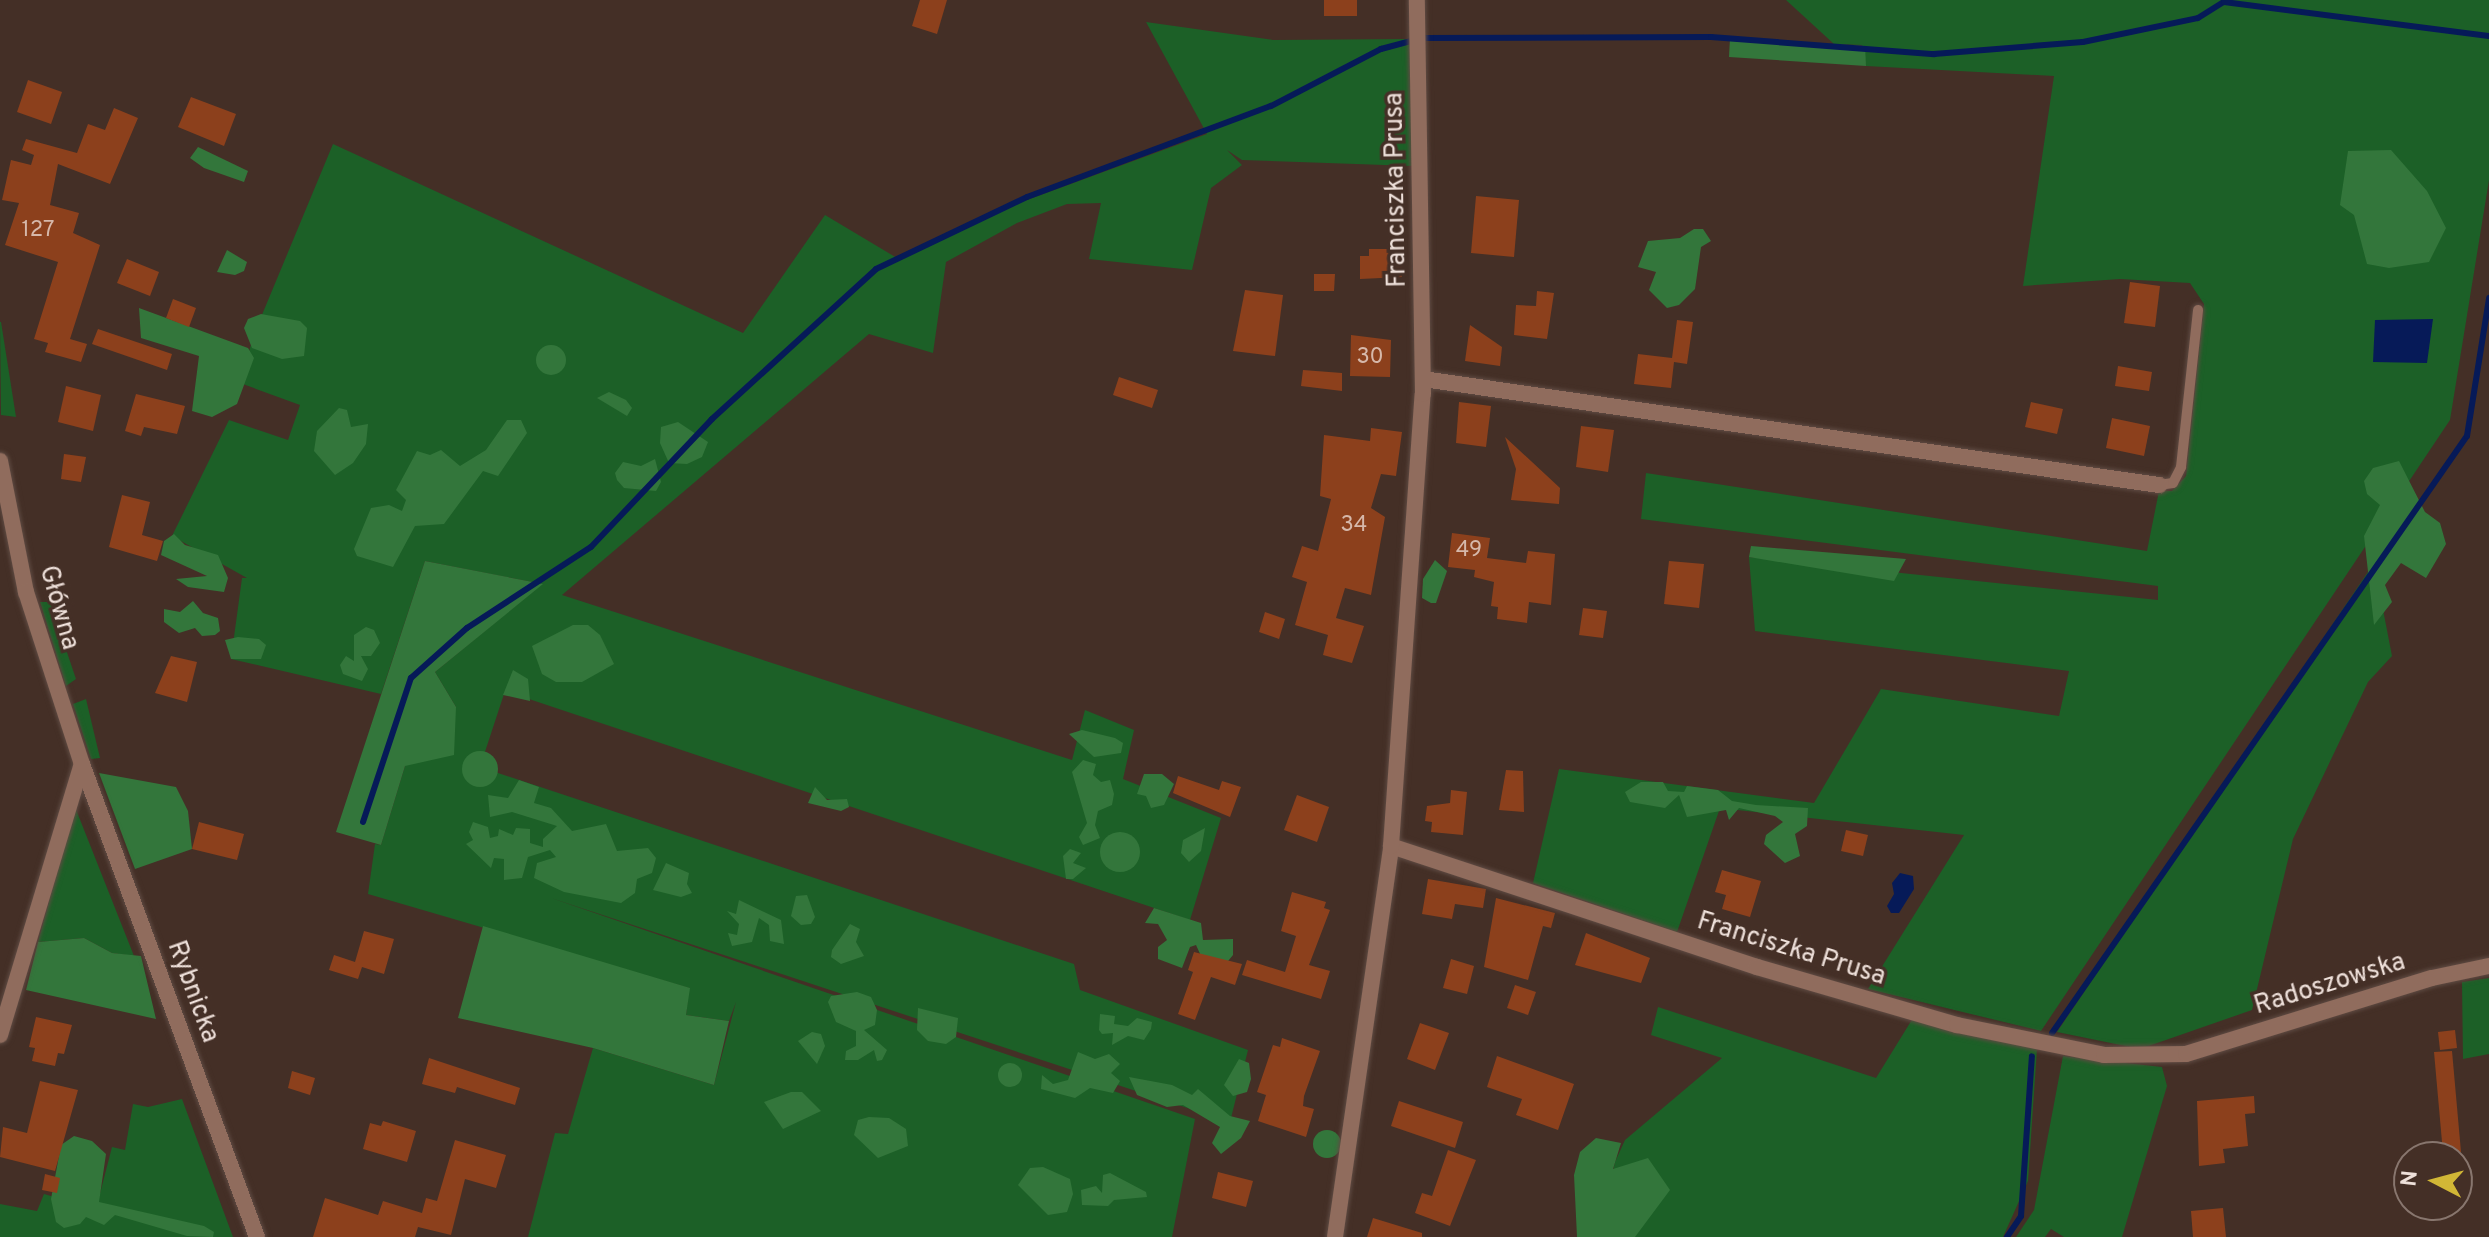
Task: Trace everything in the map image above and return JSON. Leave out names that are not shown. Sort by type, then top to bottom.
[{"type":"street","name":"Franciszka Prusa","points":[[1335,1237],[1391,846],[1423,379],[1417,0]]},
{"type":"street","points":[[1423,379],[2159,485]]},
{"type":"street","name":"Główna","points":[[0,461],[26,592],[82,764]]},
{"type":"street","points":[[0,1035],[82,764]]},
{"type":"street","name":"Rybnicka","points":[[82,764],[257,1237]]},
{"type":"street","name":"Franciszka Prusa","points":[[1391,846],[1757,967],[1957,1025],[2104,1055],[2186,1054]]},
{"type":"street","name":"Radoszowska","points":[[2186,1054],[2432,978],[2489,966]]},
{"type":"lane","points":[[2159,485],[2173,483],[2181,467],[2198,310]]},
{"type":"green space","points":[[1786,0],[2489,0],[2489,180],[2450,420],[2041,1031],[1868,989],[1964,835],[1720,808],[1677,932],[1533,883],[1559,769],[1814,803],[1881,689],[2059,716],[2069,671],[1755,631],[1749,557],[2158,600],[2158,586],[1641,519],[1646,473],[2147,551],[2159,491],[2172,491],[2186,476],[2204,304],[2190,283],[2120,279],[2023,286],[2054,76],[1866,66],[1862,45],[1834,44]]},
{"type":"green space","points":[[1146,22],[1273,40],[1411,39],[1413,166],[1242,160],[1227,150],[1242,165],[1211,188],[1192,270],[1089,259],[1101,203],[1067,204],[1017,223],[946,262],[933,353],[869,334],[562,595],[1072,760],[1085,710],[1134,730],[1123,779],[1221,818],[1190,920],[505,691],[480,767],[1074,964],[1080,990],[1248,1050],[1230,1122],[551,898],[1195,1119],[1172,1237],[528,1237],[555,1133],[568,1134],[593,1048],[714,1085],[736,1002],[729,1021],[686,1015],[689,988],[368,894],[375,844],[381,845],[405,766],[456,707],[435,672],[542,584],[425,561],[381,694],[231,659],[242,578],[247,578],[172,536],[229,420],[288,440],[300,405],[240,383],[254,334],[333,144],[743,333],[825,215],[897,258],[994,212],[1207,134]]},
{"type":"green space","points":[[1730,38],[1865,46],[1866,66],[1729,57]]},
{"type":"green space","points":[[198,147],[248,171],[244,182],[204,168],[190,158]]},
{"type":"green space","points":[[2391,150],[2427,191],[2446,228],[2429,262],[2389,268],[2367,264],[2354,215],[2340,205],[2348,151]]},
{"type":"green space","points":[[1694,229],[1703,229],[1711,241],[1701,247],[1695,289],[1679,305],[1667,308],[1649,290],[1656,272],[1638,267],[1648,241],[1680,238]]},
{"type":"green space","points":[[227,250],[247,262],[244,271],[235,275],[217,272]]},
{"type":"green space","points":[[139,308],[248,348],[254,358],[237,404],[212,417],[192,411],[199,356],[141,338]]},
{"type":"green space","points":[[261,314],[300,321],[307,328],[304,356],[282,359],[252,348],[244,328],[248,319]]},
{"type":"green space","points":[[1,322],[16,417],[1,415]]},
{"type":"green space","points":[[551,345],[562,349],[566,360],[562,371],[551,375],[540,371],[536,360],[540,349]]},
{"type":"green space","points":[[609,392],[626,400],[632,408],[627,416],[597,398]]},
{"type":"green space","points":[[339,408],[347,410],[351,427],[368,424],[366,444],[353,463],[335,475],[314,451],[317,431]]},
{"type":"green space","points":[[507,420],[521,420],[527,433],[498,476],[483,471],[444,524],[415,526],[393,567],[357,556],[354,549],[371,508],[389,505],[402,511],[406,500],[396,490],[417,451],[430,455],[441,450],[460,466],[486,450]]},
{"type":"green space","points":[[678,422],[708,442],[702,457],[687,464],[669,463],[660,443],[661,427]]},
{"type":"green space","points":[[655,459],[661,482],[656,491],[624,488],[617,480],[615,473],[623,462],[641,466]]},
{"type":"green space","points":[[2399,461],[2425,512],[2440,523],[2446,544],[2426,578],[2401,563],[2385,585],[2392,602],[2374,625],[2364,536],[2380,505],[2367,494],[2364,481],[2373,468]]},
{"type":"green space","points":[[174,534],[185,545],[218,555],[228,578],[224,592],[188,587],[176,579],[207,576],[161,555],[164,541]]},
{"type":"green space","points":[[1751,546],[1906,559],[1894,581],[1749,557]]},
{"type":"green space","points":[[1435,560],[1447,571],[1436,603],[1431,603],[1422,598],[1423,579]]},
{"type":"green space","points":[[425,561],[543,584],[435,672],[456,707],[454,755],[405,766],[381,845],[336,832]]},
{"type":"green space","points":[[2374,563],[2392,656],[2368,682],[2293,839],[2252,1010],[2140,1049],[2057,1032]]},
{"type":"green space","points":[[193,601],[203,613],[218,618],[220,631],[215,635],[202,636],[195,628],[179,633],[164,622],[164,609],[180,612]]},
{"type":"green space","points":[[40,602],[50,602],[76,679],[66,686]]},
{"type":"green space","points":[[573,625],[588,625],[600,635],[614,664],[582,682],[556,682],[542,674],[532,646]]},
{"type":"green space","points":[[366,627],[374,630],[380,643],[371,656],[361,656],[368,669],[362,681],[343,674],[340,665],[346,656],[354,661],[354,635]]},
{"type":"green space","points":[[238,637],[259,639],[266,645],[261,659],[231,659],[225,640]]},
{"type":"green space","points":[[513,670],[528,679],[530,701],[503,695]]},
{"type":"green space","points":[[86,699],[100,758],[91,759],[73,704]]},
{"type":"green space","points":[[1082,730],[1115,738],[1123,743],[1121,753],[1094,757],[1069,734]]},
{"type":"green space","points":[[480,751],[493,756],[498,769],[493,782],[480,787],[467,782],[462,769],[467,756]]},
{"type":"green space","points":[[1083,760],[1096,764],[1093,775],[1101,782],[1110,780],[1114,794],[1112,805],[1098,811],[1095,825],[1100,838],[1083,845],[1079,837],[1087,823],[1072,772]]},
{"type":"green space","points":[[99,773],[176,787],[188,811],[192,849],[135,869]]},
{"type":"green space","points":[[1144,774],[1162,774],[1174,784],[1164,805],[1151,808],[1146,796],[1137,794]]},
{"type":"green space","points":[[519,780],[539,787],[534,803],[551,808],[572,831],[606,824],[617,851],[648,848],[656,858],[652,873],[637,879],[635,893],[621,903],[564,892],[534,878],[537,863],[556,857],[550,850],[528,857],[522,878],[504,880],[504,859],[494,858],[491,868],[466,844],[473,840],[469,832],[473,822],[488,827],[490,838],[498,836],[499,829],[513,835],[516,828],[530,829],[530,843],[543,847],[543,839],[557,826],[512,812],[490,817],[488,795],[508,798]]},
{"type":"green space","points":[[1641,782],[1663,782],[1668,791],[1684,792],[1687,786],[1718,790],[1732,801],[1756,805],[1808,808],[1807,826],[1795,834],[1800,856],[1785,863],[1764,844],[1766,835],[1783,822],[1775,816],[1739,808],[1729,820],[1726,810],[1687,817],[1679,795],[1665,808],[1630,802],[1625,792]]},
{"type":"green space","points":[[815,787],[827,800],[847,799],[849,807],[841,811],[808,803]]},
{"type":"green space","points":[[75,807],[134,956],[112,953],[84,938],[38,942]]},
{"type":"green space","points":[[1205,828],[1201,851],[1189,862],[1181,853],[1183,840]]},
{"type":"green space","points":[[1120,832],[1134,838],[1140,852],[1134,866],[1120,872],[1106,866],[1100,852],[1106,838]]},
{"type":"green space","points":[[1070,849],[1081,853],[1073,863],[1086,868],[1073,879],[1066,879],[1063,856]]},
{"type":"green space","points":[[666,863],[689,873],[687,884],[692,893],[681,897],[653,890]]},
{"type":"green space","points":[[807,895],[815,917],[811,924],[801,925],[791,916],[796,896]]},
{"type":"green space","points":[[739,900],[781,920],[784,944],[770,941],[769,925],[759,918],[752,942],[732,946],[728,933],[737,935],[739,924],[727,911],[736,914]]},
{"type":"green space","points":[[1154,908],[1201,923],[1203,940],[1233,939],[1233,955],[1224,966],[1201,956],[1196,945],[1190,947],[1182,968],[1158,959],[1158,947],[1167,940],[1158,924],[1145,923]]},
{"type":"green space","points":[[850,924],[860,929],[856,942],[864,956],[841,964],[831,957],[832,950]]},
{"type":"green space","points":[[483,926],[690,988],[686,1015],[729,1021],[714,1085],[593,1048],[458,1018]]},
{"type":"green space","points":[[84,938],[112,953],[141,956],[156,1019],[26,990],[38,942]]},
{"type":"green space","points":[[2489,978],[2489,1054],[2463,1059],[2462,982]]},
{"type":"green space","points":[[857,992],[871,997],[877,1010],[875,1025],[864,1030],[887,1050],[882,1060],[877,1061],[874,1050],[858,1060],[845,1060],[846,1051],[856,1046],[856,1031],[836,1022],[828,1002],[831,996]]},
{"type":"green space","points":[[1658,1007],[1876,1078],[1913,1018],[2037,1049],[2028,1181],[2003,1237],[1598,1237],[1615,1162],[1625,1140],[1722,1058],[1651,1035]]},
{"type":"green space","points":[[918,1008],[958,1018],[956,1037],[946,1044],[928,1041],[917,1030]]},
{"type":"green space","points":[[1100,1014],[1115,1016],[1114,1024],[1128,1026],[1137,1018],[1152,1022],[1151,1029],[1144,1040],[1128,1036],[1112,1045],[1113,1033],[1102,1034],[1099,1030]]},
{"type":"green space","points":[[812,1032],[821,1034],[825,1046],[817,1064],[798,1041]]},
{"type":"green space","points":[[1078,1052],[1095,1059],[1109,1054],[1120,1064],[1111,1073],[1120,1081],[1113,1093],[1090,1088],[1075,1098],[1041,1089],[1042,1075],[1053,1084],[1068,1080]]},
{"type":"green space","points":[[2063,1056],[2162,1067],[2167,1086],[2122,1237],[2064,1237],[2051,1229],[2045,1237],[2016,1237],[2034,1210]]},
{"type":"green space","points":[[1239,1059],[1249,1063],[1251,1079],[1247,1092],[1233,1096],[1224,1085]]},
{"type":"green space","points":[[1010,1063],[1018,1067],[1022,1075],[1018,1083],[1010,1087],[1002,1083],[998,1075],[1002,1067]]},
{"type":"green space","points":[[1129,1077],[1172,1085],[1192,1095],[1198,1089],[1230,1116],[1250,1121],[1241,1138],[1221,1154],[1212,1143],[1220,1127],[1183,1105],[1167,1107],[1137,1095]]},
{"type":"green space","points":[[791,1092],[802,1092],[821,1111],[783,1129],[764,1102]]},
{"type":"green space","points":[[182,1099],[233,1237],[0,1237],[0,1204],[37,1211],[44,1194],[96,1209],[112,1147],[125,1150],[133,1104],[148,1107]]},
{"type":"green space","points":[[889,1118],[906,1129],[908,1146],[878,1158],[854,1135],[858,1120]]},
{"type":"green space","points":[[1327,1130],[1337,1134],[1341,1144],[1337,1154],[1327,1158],[1317,1154],[1313,1144],[1317,1134]]},
{"type":"green space","points":[[74,1136],[92,1141],[106,1154],[99,1202],[204,1226],[214,1232],[213,1237],[187,1236],[115,1215],[104,1225],[86,1217],[80,1224],[64,1228],[56,1222],[51,1199],[61,1145]]},
{"type":"green space","points":[[1596,1138],[1621,1143],[1613,1169],[1648,1158],[1670,1190],[1635,1237],[1577,1237],[1574,1175],[1580,1152]]},
{"type":"green space","points":[[1043,1167],[1070,1179],[1073,1194],[1067,1212],[1048,1215],[1018,1185],[1030,1168]]},
{"type":"green space","points":[[1110,1173],[1146,1192],[1147,1197],[1114,1200],[1108,1206],[1082,1205],[1081,1190],[1096,1186],[1102,1193],[1103,1175]]},
{"type":"shaded area","points":[[2433,319],[2427,363],[2373,362],[2375,320]]},
{"type":"shaded area","points":[[1900,873],[1913,876],[1914,889],[1899,913],[1891,913],[1887,906],[1894,894],[1892,883]]},
{"type":"building","points":[[920,0],[947,0],[937,34],[912,26]]},
{"type":"building","points":[[1324,0],[1357,0],[1357,16],[1324,16]]},
{"type":"building","points":[[28,80],[62,92],[51,124],[17,112]]},
{"type":"building","points":[[191,97],[236,114],[224,146],[178,127]]},
{"type":"building","points":[[114,108],[138,118],[110,184],[58,164],[50,205],[79,213],[73,233],[100,245],[70,339],[87,344],[81,362],[45,352],[48,343],[34,339],[58,262],[5,245],[19,203],[2,200],[11,160],[31,165],[34,155],[22,150],[26,139],[77,153],[88,124],[105,130]]},
{"type":"building","points":[[1476,196],[1519,200],[1514,257],[1471,253]]},
{"type":"building","points":[[1369,249],[1401,249],[1402,277],[1360,279],[1360,256],[1369,256]]},
{"type":"building","points":[[127,259],[159,272],[150,296],[117,283]]},
{"type":"building","points":[[1314,274],[1335,274],[1334,291],[1314,291]]},
{"type":"building","points":[[2130,282],[2160,286],[2155,327],[2124,323]]},
{"type":"building","points":[[1245,290],[1283,295],[1275,356],[1233,351]]},
{"type":"building","points":[[1537,291],[1554,293],[1547,339],[1514,335],[1516,305],[1536,306]]},
{"type":"building","points":[[173,299],[196,308],[189,327],[166,318]]},
{"type":"building","points":[[1677,320],[1693,322],[1687,364],[1674,362],[1671,388],[1634,384],[1638,354],[1672,358]]},
{"type":"building","points":[[1470,325],[1502,347],[1500,366],[1465,361]]},
{"type":"building","points":[[98,329],[172,354],[167,370],[92,344]]},
{"type":"building","points":[[1351,335],[1391,340],[1390,377],[1350,376]]},
{"type":"building","points":[[2118,366],[2152,372],[2149,391],[2115,386]]},
{"type":"building","points":[[1303,370],[1342,373],[1342,391],[1301,386]]},
{"type":"building","points":[[1119,377],[1158,390],[1152,408],[1113,395]]},
{"type":"building","points":[[66,386],[101,395],[93,431],[58,422]]},
{"type":"building","points":[[136,394],[185,406],[177,434],[144,427],[141,436],[125,431]]},
{"type":"building","points":[[1459,402],[1491,406],[1486,447],[1456,443]]},
{"type":"building","points":[[2031,402],[2063,409],[2057,434],[2025,427]]},
{"type":"building","points":[[2112,418],[2150,426],[2144,456],[2106,448]]},
{"type":"building","points":[[1581,426],[1614,430],[1608,472],[1576,467]]},
{"type":"building","points":[[1371,428],[1402,432],[1396,476],[1381,474],[1371,508],[1385,517],[1371,595],[1345,588],[1336,618],[1364,626],[1352,663],[1323,655],[1328,635],[1295,625],[1307,582],[1292,577],[1302,546],[1318,551],[1331,499],[1320,496],[1324,435],[1370,441]]},
{"type":"building","points":[[1505,437],[1560,488],[1559,504],[1511,500],[1516,469]]},
{"type":"building","points":[[64,454],[86,457],[81,482],[61,479]]},
{"type":"building","points":[[122,495],[150,502],[142,535],[163,541],[157,561],[109,547]]},
{"type":"building","points":[[1452,533],[1490,538],[1487,558],[1526,563],[1528,551],[1555,554],[1551,605],[1529,602],[1527,623],[1497,619],[1498,607],[1491,606],[1494,582],[1474,577],[1475,570],[1448,567]]},
{"type":"building","points":[[1669,561],[1704,564],[1699,608],[1664,604]]},
{"type":"building","points":[[1583,608],[1607,611],[1603,638],[1579,635]]},
{"type":"building","points":[[1265,612],[1285,619],[1279,639],[1259,632]]},
{"type":"building","points":[[171,656],[197,662],[187,702],[155,693]]},
{"type":"building","points":[[1506,770],[1523,771],[1524,812],[1499,810]]},
{"type":"building","points":[[1178,776],[1219,790],[1222,781],[1241,787],[1230,817],[1173,793]]},
{"type":"building","points":[[1451,790],[1467,792],[1463,835],[1431,832],[1432,822],[1425,821],[1427,806],[1450,803]]},
{"type":"building","points":[[1297,795],[1329,807],[1317,842],[1284,830]]},
{"type":"building","points":[[199,822],[244,834],[237,860],[192,849]]},
{"type":"building","points":[[1846,830],[1868,835],[1863,856],[1841,851]]},
{"type":"building","points":[[1722,870],[1761,881],[1750,917],[1722,909],[1726,895],[1715,892]]},
{"type":"building","points":[[1428,879],[1486,889],[1483,908],[1455,904],[1452,919],[1422,914]]},
{"type":"building","points":[[1292,892],[1326,902],[1324,908],[1330,910],[1309,965],[1330,971],[1321,999],[1242,975],[1247,960],[1285,972],[1296,936],[1281,931]]},
{"type":"building","points":[[1496,898],[1555,913],[1551,928],[1543,926],[1528,980],[1484,967]]},
{"type":"building","points":[[364,931],[394,939],[384,974],[362,967],[358,979],[329,970],[334,955],[355,962]]},
{"type":"building","points":[[1586,933],[1650,958],[1641,983],[1575,965]]},
{"type":"building","points":[[1194,952],[1242,964],[1235,985],[1211,977],[1195,1020],[1178,1014],[1193,972],[1188,970]]},
{"type":"building","points":[[1451,959],[1474,966],[1467,994],[1443,988]]},
{"type":"building","points":[[1515,985],[1536,992],[1528,1015],[1507,1008]]},
{"type":"building","points":[[36,1017],[72,1025],[64,1054],[58,1053],[55,1066],[32,1061],[35,1048],[29,1047]]},
{"type":"building","points":[[1420,1023],[1449,1033],[1435,1070],[1407,1059]]},
{"type":"building","points":[[2455,1030],[2457,1048],[2440,1050],[2438,1032]]},
{"type":"building","points":[[1282,1038],[1320,1051],[1304,1096],[1303,1106],[1314,1109],[1306,1137],[1258,1121],[1266,1095],[1257,1092],[1273,1045],[1280,1047]]},
{"type":"building","points":[[2452,1051],[2460,1141],[2442,1141],[2434,1052]]},
{"type":"building","points":[[1497,1056],[1574,1084],[1558,1130],[1516,1115],[1522,1099],[1487,1087]]},
{"type":"building","points":[[429,1058],[520,1088],[515,1105],[457,1087],[455,1093],[422,1084]]},
{"type":"building","points":[[292,1071],[315,1078],[310,1095],[288,1088]]},
{"type":"building","points":[[40,1081],[78,1090],[55,1171],[0,1157],[3,1127],[27,1133]]},
{"type":"building","points":[[2254,1096],[2255,1113],[2245,1114],[2248,1146],[2223,1149],[2225,1163],[2199,1166],[2197,1101]]},
{"type":"building","points":[[1399,1101],[1463,1122],[1455,1148],[1391,1126]]},
{"type":"building","points":[[383,1121],[416,1131],[407,1162],[363,1149],[370,1123],[381,1126]]},
{"type":"building","points":[[455,1140],[506,1155],[496,1188],[465,1179],[451,1235],[418,1227],[415,1237],[313,1237],[325,1198],[378,1215],[383,1201],[422,1213],[426,1198],[437,1201]]},
{"type":"building","points":[[1448,1150],[1476,1160],[1450,1226],[1415,1213],[1422,1193],[1432,1196]]},
{"type":"building","points":[[1218,1172],[1253,1181],[1246,1207],[1212,1198]]},
{"type":"building","points":[[45,1174],[60,1178],[57,1193],[42,1190]]},
{"type":"building","points":[[2223,1208],[2226,1237],[2193,1237],[2191,1211]]},
{"type":"building","points":[[1373,1218],[1422,1233],[1422,1237],[1367,1237]]},
{"type":"waterway","points":[[363,822],[411,678],[467,628],[591,547],[712,419],[876,269],[1027,197],[1271,106],[1381,49],[1422,38],[1711,37],[1934,54],[2083,42],[2198,18],[2224,2],[2489,36]]},
{"type":"waterway","points":[[2052,1033],[2467,436],[2489,298]]},
{"type":"waterway","points":[[2007,1237],[2021,1216],[2032,1056]]}]
